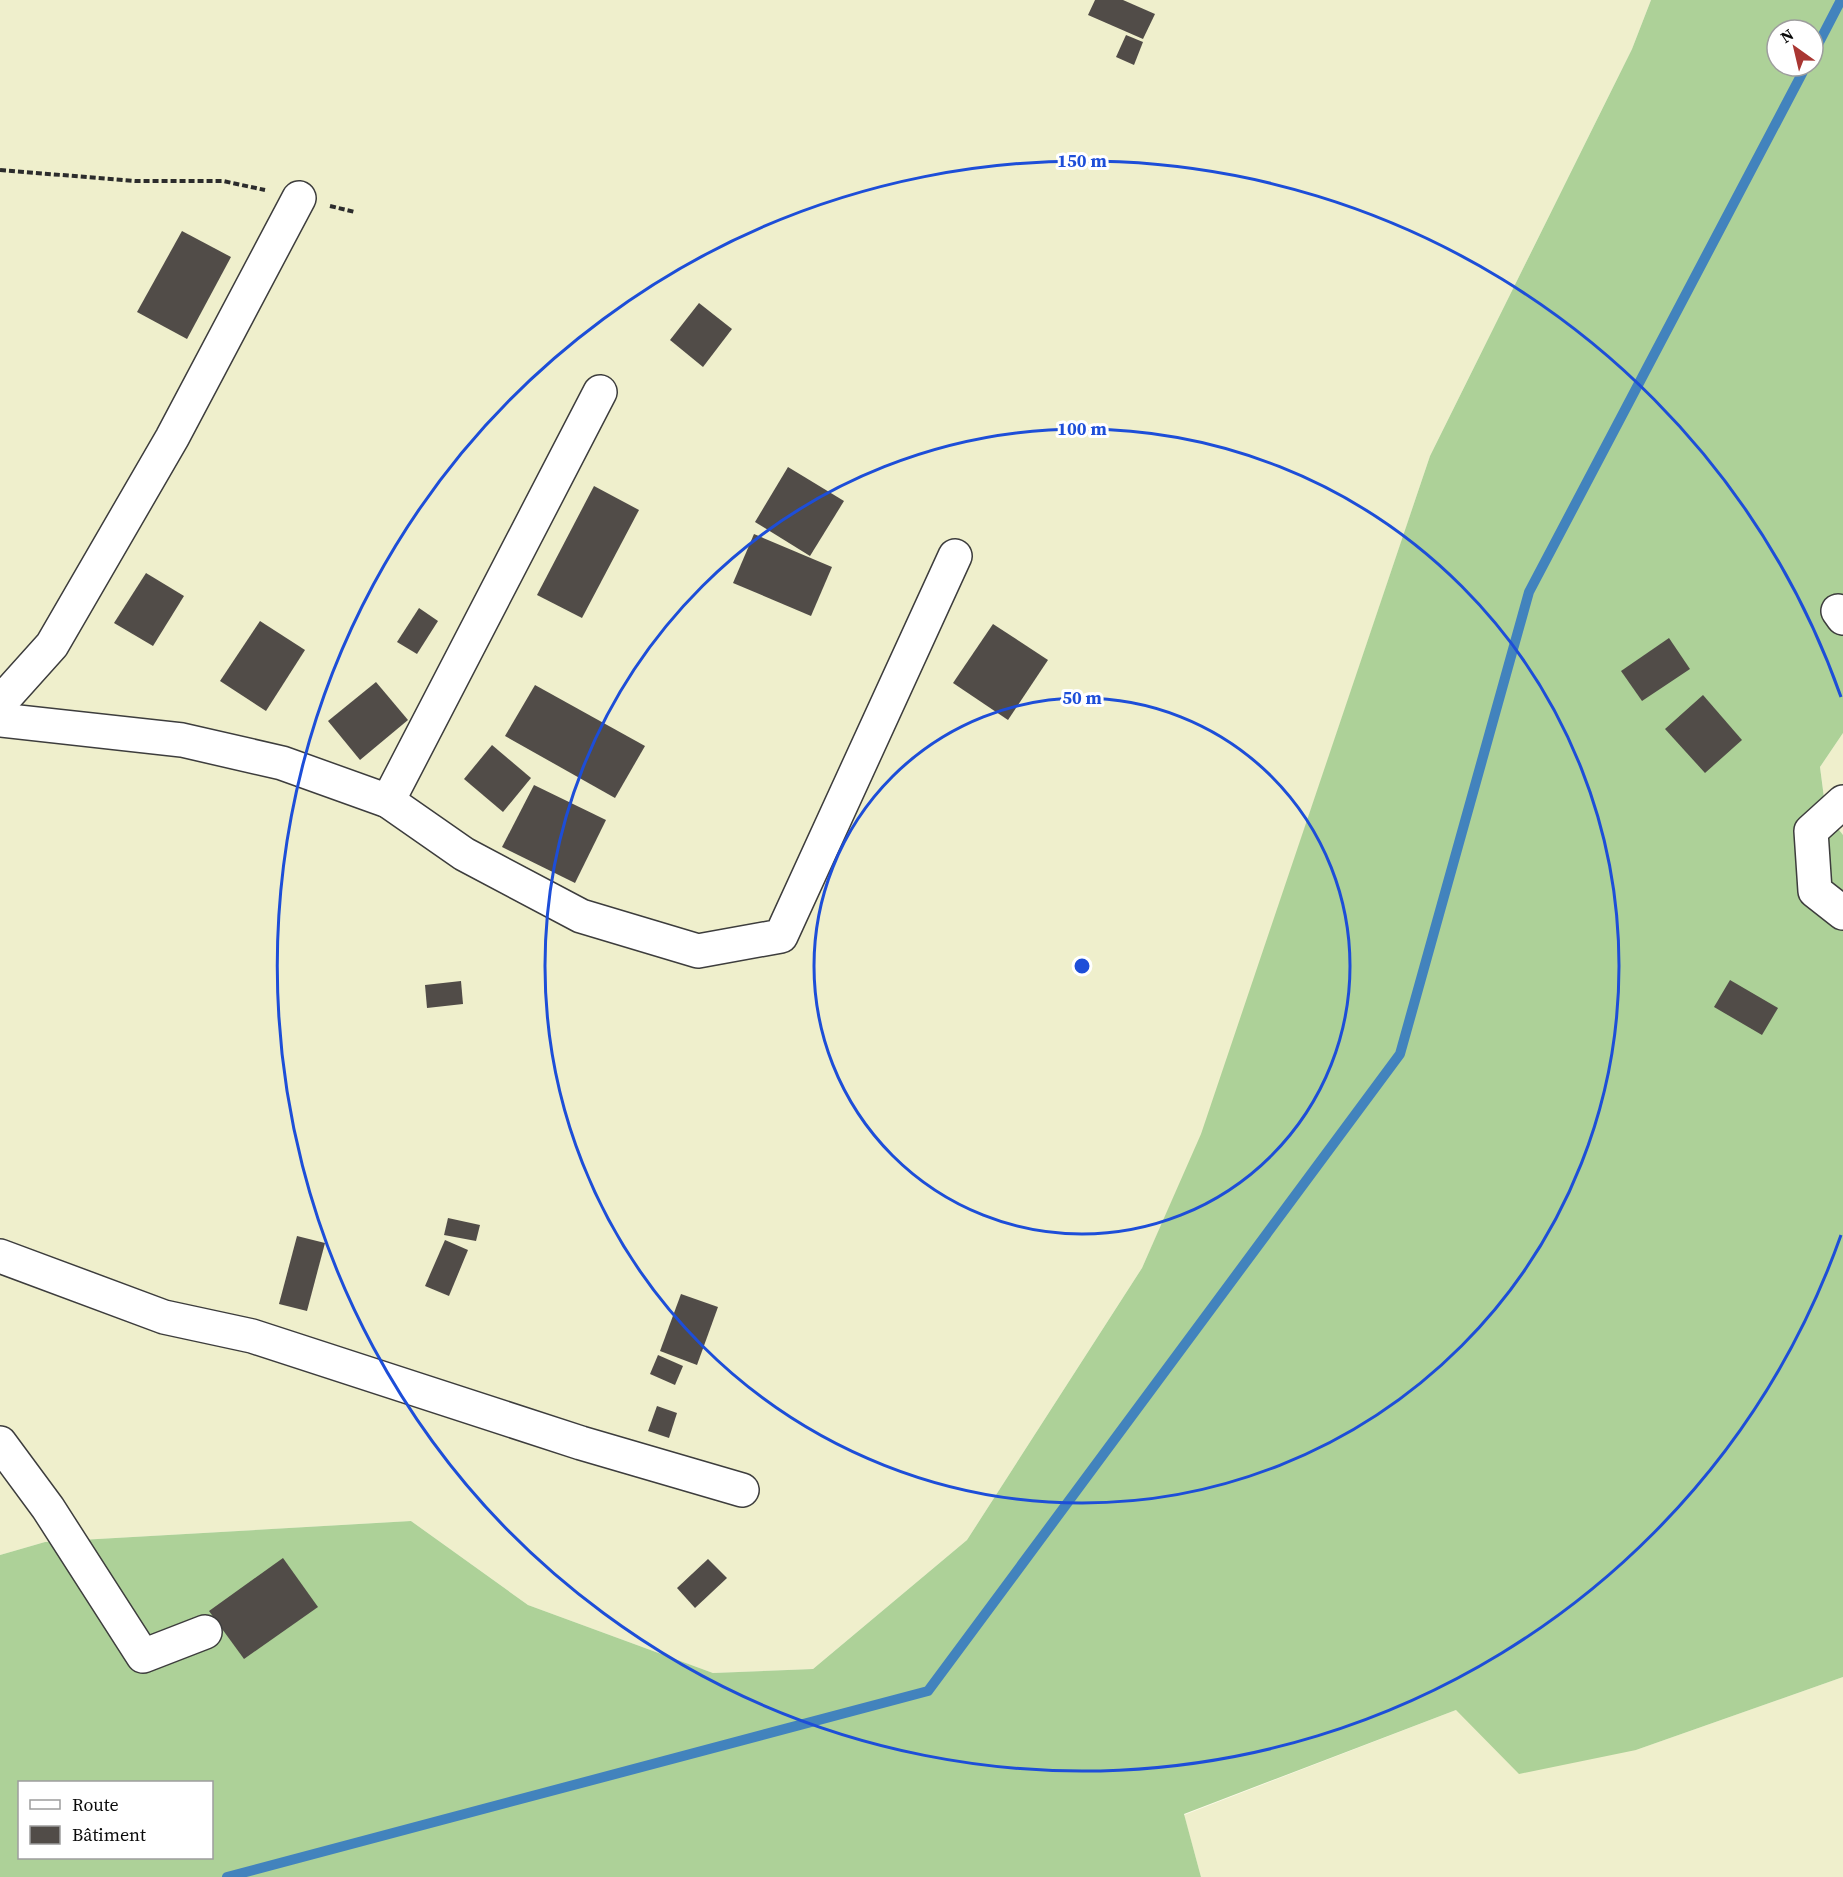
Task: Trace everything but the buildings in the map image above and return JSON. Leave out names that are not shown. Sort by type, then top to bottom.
[{"type":"street","points":[[0,703],[52,645],[172,438],[299,198]]},
{"type":"street","points":[[388,801],[600,392]]},
{"type":"street","points":[[0,720],[182,740],[282,763],[388,801],[464,854],[581,916],[698,951],[781,936],[955,556]]},
{"type":"street","points":[[1843,802],[1811,831],[1815,891],[1843,913]]},
{"type":"street","points":[[0,1256],[164,1317],[252,1336],[581,1443],[742,1490]]},
{"type":"street","points":[[0,1443],[48,1508],[143,1656],[205,1632]]},
{"type":"path","points":[[0,170],[135,181],[223,181],[356,212]]},
{"type":"green space","points":[[0,0],[1651,0],[1632,49],[1430,456],[1202,1134],[1142,1268],[967,1540],[813,1669],[713,1673],[528,1605],[411,1521],[45,1542],[0,1555]]},
{"type":"green space","points":[[1651,0],[1843,0],[1843,733],[1820,767],[1826,813],[1843,835],[1843,1677],[1636,1750],[1519,1774],[1456,1710],[1184,1814],[1201,1877],[0,1877],[0,1555],[45,1542],[411,1521],[528,1605],[713,1673],[813,1669],[967,1540],[1142,1268],[1201,1134],[1430,456],[1632,49]]},
{"type":"green space","points":[[1843,733],[1843,835],[1826,813],[1820,767]]},
{"type":"green space","points":[[1843,1677],[1843,1877],[1201,1877],[1184,1815],[1456,1710],[1636,1750]]},
{"type":"waterway","points":[[1825,31],[1841,0]]},
{"type":"waterway","points":[[227,1877],[928,1691],[1400,1054],[1529,592],[1800,78]]}]
